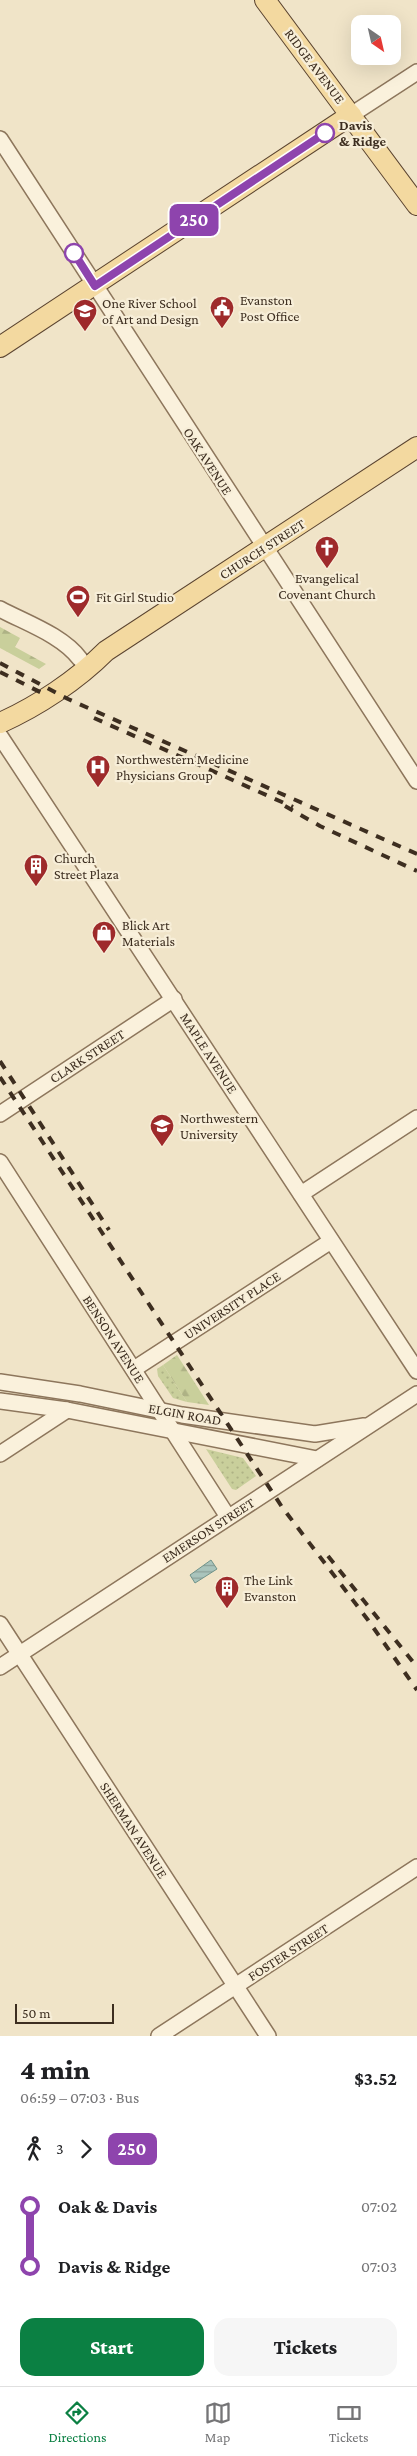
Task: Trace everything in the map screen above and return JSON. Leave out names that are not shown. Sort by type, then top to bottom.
[{"type":"main road","name":"RIDGE AVENUE","points":[[265,0],[417,205]]},
{"type":"main road","points":[[0,347],[351,115]]},
{"type":"main road","name":"CHURCH STREET","points":[[0,723],[18,714],[89,668],[106,651],[417,447]]},
{"type":"main road","name":"CHURCH STREET","points":[[0,718],[10,705],[80,659],[106,651]]},
{"type":"street","points":[[351,115],[417,72]]},
{"type":"street","name":"OAK AVENUE","points":[[0,139],[417,781]]},
{"type":"street","points":[[0,609],[61,641],[74,651],[80,659]]},
{"type":"street","name":"MAPLE AVENUE","points":[[0,736],[417,1371]]},
{"type":"street","name":"CLARK STREET","points":[[0,1114],[174,999]]},
{"type":"street","points":[[301,1194],[417,1118]]},
{"type":"street","name":"BENSON AVENUE","points":[[0,1162],[228,1517]]},
{"type":"street","name":"UNIVERSITY PLACE","points":[[134,1369],[331,1241]]},
{"type":"street","name":"ELGIN ROAD","points":[[0,1382],[80,1394],[182,1415],[315,1434],[371,1424]]},
{"type":"street","name":"EMERSON STREET","points":[[0,1667],[417,1394]]},
{"type":"street","name":"ELGIN ROAD","points":[[0,1401],[67,1410],[317,1459]]},
{"type":"street","points":[[0,1454],[67,1410]]},
{"type":"street","name":"SHERMAN AVENUE","points":[[0,1624],[268,2036]]},
{"type":"street","name":"FOSTER STREET","points":[[158,2036],[417,1867]]},
{"type":"green space","points":[[0,627],[20,638],[15,647],[46,664],[39,669],[0,648]]},
{"type":"green space","points":[[177,1355],[209,1405],[187,1402],[163,1365]]},
{"type":"green space","points":[[163,1365],[187,1402],[173,1398],[158,1376],[157,1369]]},
{"type":"green space","points":[[206,1449],[243,1458],[256,1476],[236,1490],[232,1489]]},
{"type":"water","points":[[211,1560],[217,1569],[195,1583],[190,1575]]},
{"type":"railway","points":[[0,663],[68,699],[417,854]]},
{"type":"railway","points":[[0,672],[44,694]]},
{"type":"railway","points":[[94,718],[293,807]]},
{"type":"railway","points":[[285,806],[320,826],[417,871]]},
{"type":"railway","points":[[0,1061],[109,1230]]},
{"type":"railway","points":[[0,1077],[282,1507],[368,1620],[417,1690]]},
{"type":"railway","points":[[328,1556],[417,1667]]},
{"type":"bus line","name":"250","points":[[74,253],[95,286],[325,133]]},
{"type":"place","name":"Davis & Ridge","points":[[325,133]]},
{"type":"place","name":"Evanston Post Office","points":[[222,329]]},
{"type":"place","name":"One River School of Art and Design","points":[[85,332]]},
{"type":"place","name":"Evangelical Covenant Church","points":[[327,569]]},
{"type":"place","name":"Fit Girl Studio","points":[[78,618]]},
{"type":"place","name":"Northwestern Medicine Physicians Group","points":[[98,788]]},
{"type":"place","name":"Church Street Plaza","points":[[36,887]]},
{"type":"place","name":"Blick Art Materials","points":[[104,954]]},
{"type":"place","name":"Northwestern University","points":[[162,1147]]},
{"type":"place","name":"The Link Evanston","points":[[227,1609]]}]
